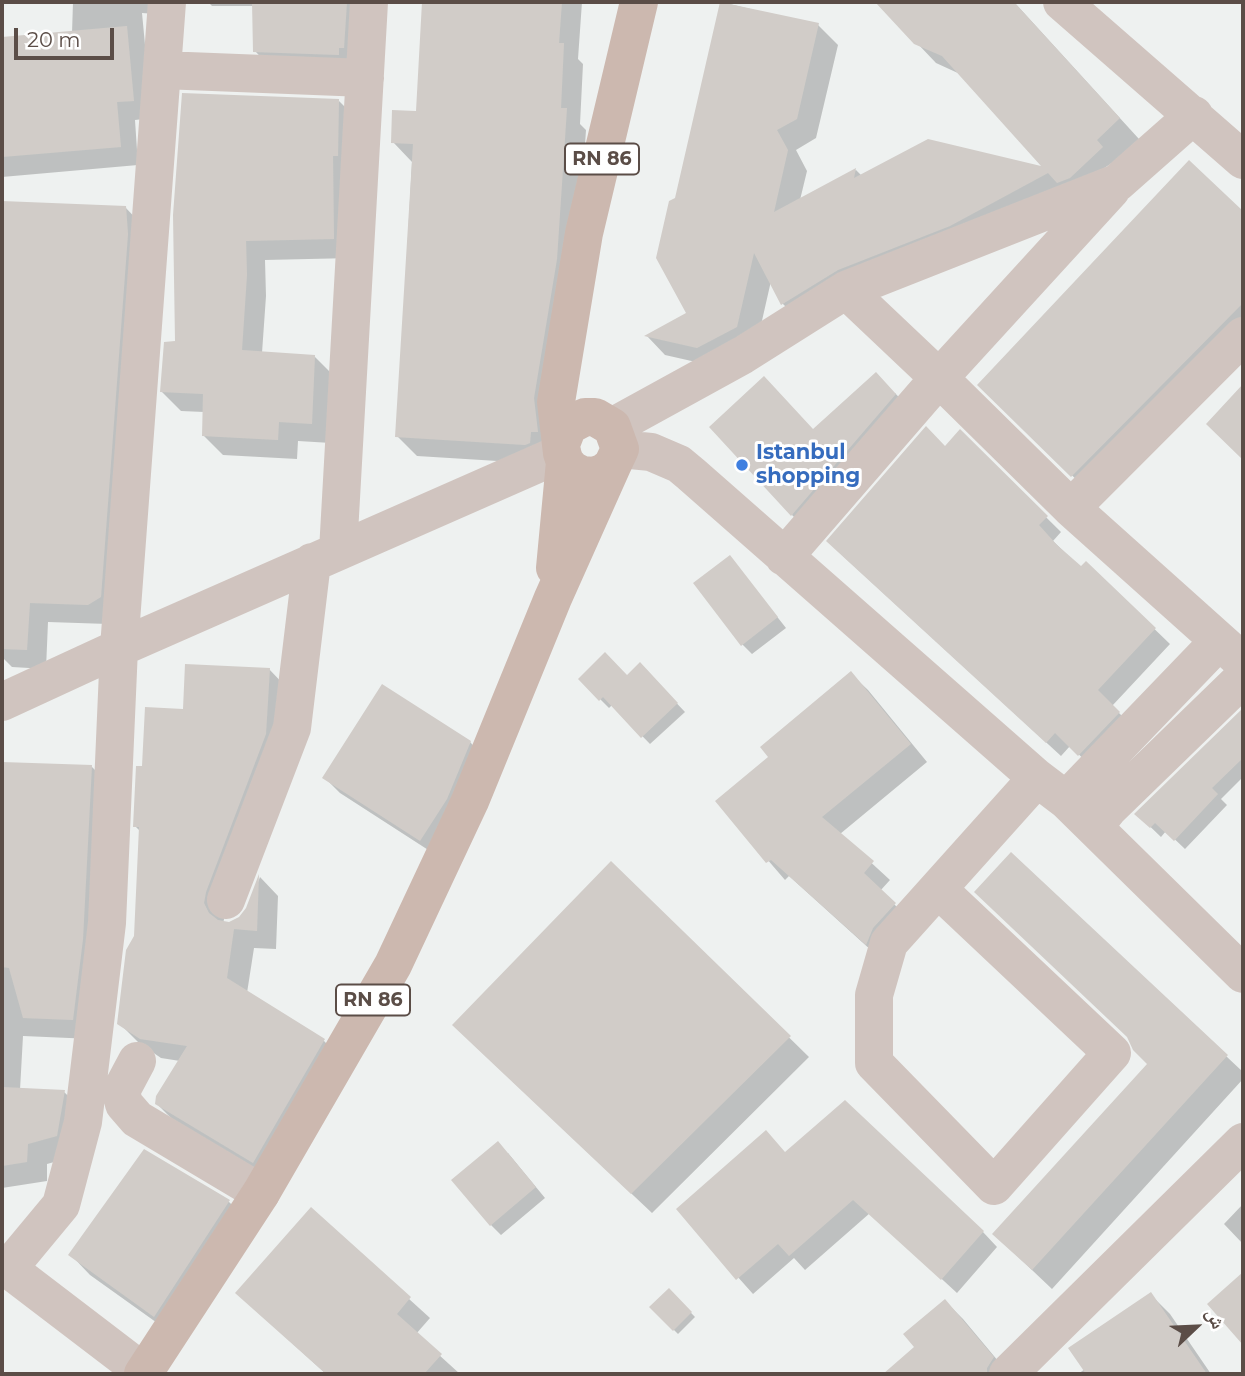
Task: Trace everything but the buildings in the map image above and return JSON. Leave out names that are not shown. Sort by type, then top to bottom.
[{"type":"main road","name":"RN 86","points":[[553,598],[562,453],[556,402],[584,233],[639,2]]},
{"type":"main road","name":"RN 86","points":[[144,1374],[261,1193],[393,965],[470,801],[553,598],[610,440],[571,318]]},
{"type":"main road","points":[[585,417],[610,440],[603,473],[593,476],[582,475],[562,453],[568,426],[585,417]]},
{"type":"street","points":[[144,1374],[5,1266],[61,1205],[83,1122],[107,923],[118,648],[167,2]]},
{"type":"street","points":[[226,900],[292,728],[325,556],[369,2]]},
{"type":"street","points":[[1062,2],[1243,160]]},
{"type":"street","points":[[162,71],[365,78]]},
{"type":"street","points":[[784,557],[939,378],[1117,183],[1194,115]]},
{"type":"street","points":[[610,440],[846,290],[1117,183]]},
{"type":"street","points":[[846,290],[1070,508],[1231,652],[1051,789],[938,889],[889,943],[874,995],[874,1063],[994,1186],[1112,1053],[938,889]]},
{"type":"street","points":[[1070,508],[1243,336]]},
{"type":"street","points":[[610,440],[651,452],[679,464],[1051,789],[1243,974]]},
{"type":"street","points":[[2,702],[118,648],[562,453]]},
{"type":"street","points":[[1094,828],[1109,808],[1243,678]]},
{"type":"street","points":[[137,1061],[121,1091],[124,1104],[137,1118],[261,1193]]},
{"type":"street","points":[[1008,1374],[1243,1142]]},
{"type":"place","name":"Istanbul shopping","points":[[742,465]]}]
